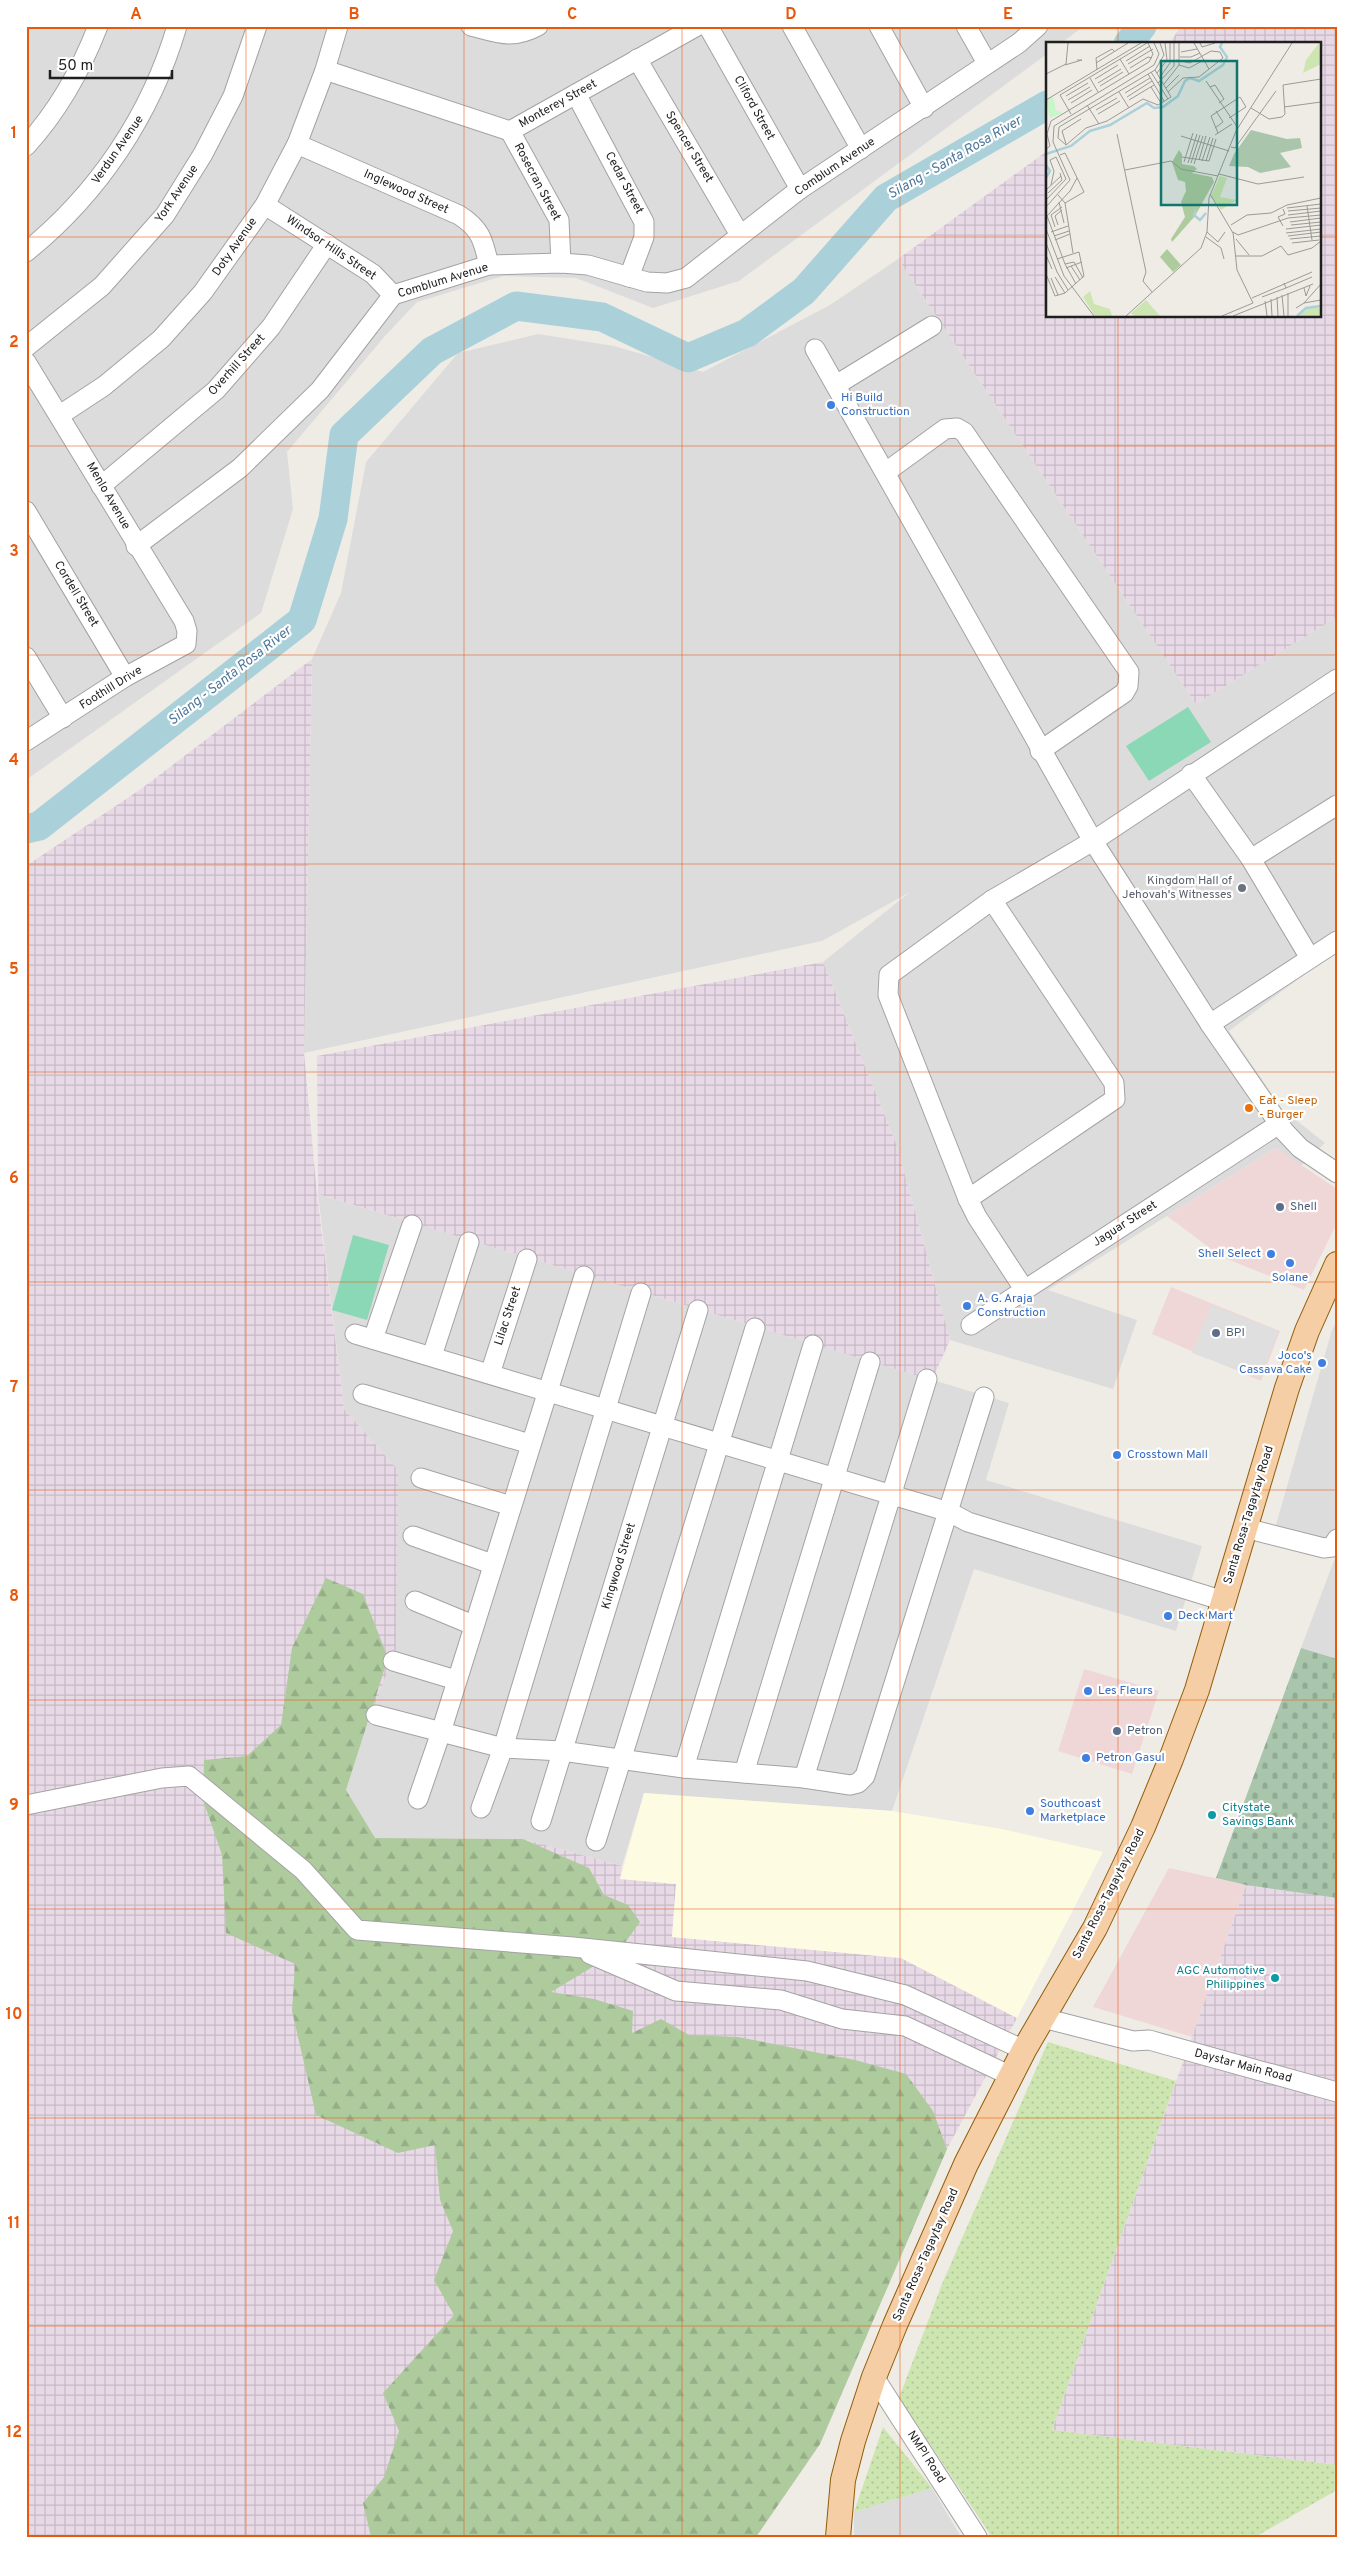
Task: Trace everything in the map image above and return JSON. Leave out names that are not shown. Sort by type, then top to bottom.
[{"type":"main road","name":"Santa Rosa-Tagaytay Road","points":[[838,2537],[843,2480],[853,2441],[874,2377],[934,2233],[966,2164],[1024,2050],[1095,1928],[1143,1827],[1197,1690],[1287,1388],[1307,1331],[1337,1264]]},
{"type":"street","points":[[26,146],[50,120],[86,55],[98,26]]},
{"type":"street","name":"Verdun Avenue","points":[[26,252],[49,233],[103,175],[145,110],[177,26]]},
{"type":"street","name":"York Avenue","points":[[26,347],[102,286],[165,215],[204,154],[233,96],[257,26]]},
{"type":"street","name":"Doty Avenue","points":[[60,415],[104,386],[161,339],[204,292],[265,205],[297,144],[325,70],[338,26]]},
{"type":"street","points":[[471,26],[510,35],[524,34],[538,26]]},
{"type":"street","name":"Monterey Street","points":[[325,70],[510,131],[697,26]]},
{"type":"street","name":"Cliford Street","points":[[708,26],[800,189]]},
{"type":"street","points":[[792,26],[861,150]]},
{"type":"street","points":[[879,26],[924,108]]},
{"type":"street","points":[[966,26],[987,63]]},
{"type":"street","name":"Comblum Avenue","points":[[136,546],[240,468],[320,390],[393,295],[489,265],[561,263],[588,265],[647,282],[667,283],[686,278],[800,189],[924,108],[1018,43],[1038,26]]},
{"type":"street","name":"Spencer Street","points":[[637,59],[740,235]]},
{"type":"street","name":"Cedar Street","points":[[576,94],[644,222],[644,237],[629,277]]},
{"type":"street","name":"Rosecran Street","points":[[510,131],[559,220],[561,263]]},
{"type":"street","name":"Inglewood Street","points":[[297,144],[459,215],[474,225],[484,242],[489,265]]},
{"type":"street","name":"Windsor Hills Street","points":[[265,205],[373,274],[393,295]]},
{"type":"street","name":"Overhill Street","points":[[101,486],[216,390],[271,327],[327,244]]},
{"type":"street","points":[[836,385],[932,326]]},
{"type":"street","points":[[815,349],[886,472],[1040,751],[1093,841],[1210,1024],[1284,1130],[1300,1148],[1337,1173]]},
{"type":"street","name":"Menlo Avenue","points":[[26,362],[60,415],[136,546],[184,621],[187,632]]},
{"type":"street","points":[[886,472],[945,430],[957,428],[964,432],[1129,672],[1128,686],[1124,693],[1040,751]]},
{"type":"street","name":"Cordell Street","points":[[26,511],[125,677]]},
{"type":"street","name":"Foothill Drive","points":[[26,741],[125,677],[186,644],[187,632]]},
{"type":"street","points":[[26,658],[63,718]]},
{"type":"street","points":[[1024,1289],[977,1217],[968,1199],[888,996],[887,981],[889,975],[992,900],[1093,841],[1191,774],[1337,679]]},
{"type":"street","points":[[1191,774],[1251,859],[1310,958]]},
{"type":"street","points":[[1251,859],[1337,806]]},
{"type":"street","points":[[968,1199],[1116,1100],[1114,1083],[992,900]]},
{"type":"street","points":[[1210,1024],[1337,941]]},
{"type":"street","points":[[1284,1130],[1337,1161]]},
{"type":"street","name":"Jaguar Street","points":[[971,1325],[1024,1289],[1284,1130]]},
{"type":"street","points":[[373,1339],[412,1225]]},
{"type":"street","points":[[432,1356],[469,1242]]},
{"type":"street","name":"Lilac Street","points":[[490,1374],[526,1259]]},
{"type":"street","points":[[418,1799],[441,1732],[492,1564],[584,1276]]},
{"type":"street","points":[[481,1808],[503,1748],[604,1408],[641,1293]]},
{"type":"street","name":"Kingwood Street","points":[[540,1822],[698,1310]]},
{"type":"street","points":[[596,1841],[623,1760],[755,1328]]},
{"type":"street","points":[[355,1334],[949,1512],[968,1522],[1224,1601]]},
{"type":"street","points":[[684,1768],[812,1345]]},
{"type":"street","points":[[744,1773],[870,1362]]},
{"type":"street","points":[[804,1778],[927,1379]]},
{"type":"street","points":[[363,1394],[530,1444]]},
{"type":"street","points":[[376,1714],[503,1748],[562,1751],[684,1768],[804,1778],[850,1785],[858,1783],[865,1776],[984,1396]]},
{"type":"street","points":[[421,1478],[511,1506]]},
{"type":"street","points":[[1245,1528],[1324,1548],[1332,1547],[1337,1539]]},
{"type":"street","points":[[413,1536],[492,1564]]},
{"type":"street","points":[[415,1601],[473,1625]]},
{"type":"street","points":[[393,1661],[456,1680]]},
{"type":"street","points":[[26,1805],[162,1778],[189,1776],[302,1870],[358,1930],[573,1947],[815,1973],[905,1995],[1024,2050]]},
{"type":"street","points":[[573,1947],[676,1991],[781,2000],[842,2019],[905,2026],[1011,2076]]},
{"type":"street","name":"Daystar Main Road","points":[[1046,2012],[1088,2024],[1135,2030],[1149,2040],[1337,2092]]},
{"type":"street","name":"NMPI Road","points":[[874,2377],[977,2537]]},
{"type":"shaded area","points":[[26,26],[1084,26],[1063,42],[1046,42],[1046,55],[739,281],[653,308],[576,278],[503,276],[417,302],[385,336],[287,452],[293,509],[261,613],[26,780]]},
{"type":"shaded area","points":[[1181,26],[1337,26],[1337,617],[1196,704],[898,259],[1046,152],[1046,318],[1320,318],[1320,42],[1170,42]]},
{"type":"shaded area","points":[[898,259],[1196,704],[1337,617],[1337,950],[1229,1031],[1282,1109],[1325,1143],[1301,1166],[1276,1148],[1048,1290],[1137,1320],[1113,1389],[950,1340],[897,1146],[823,962],[910,892],[822,941],[304,1053],[312,659],[341,593],[366,462],[458,353],[538,334],[614,346],[703,372],[830,305]]},
{"type":"shaded area","points":[[312,659],[304,1053],[317,1194],[344,1409],[398,1470],[396,1649],[343,1789],[375,1838],[523,1839],[622,1866],[620,1879],[676,1884],[672,1937],[901,1958],[1017,2018],[947,2149],[820,2444],[756,2537],[26,2537],[26,866],[141,789]]},
{"type":"shaded area","points":[[823,962],[897,1146],[950,1340],[932,1380],[318,1194],[317,1056]]},
{"type":"shaded area","points":[[1276,1148],[1337,1189],[1337,1223],[1304,1290],[1222,1257],[1167,1216]]},
{"type":"shaded area","points":[[318,1194],[1009,1403],[986,1480],[1202,1546],[1176,1631],[974,1569],[892,1811],[644,1793],[622,1866],[523,1839],[375,1838],[342,1789],[398,1470],[344,1409]]},
{"type":"shaded area","name":"BPI","points":[[1171,1287],[1280,1331],[1261,1381],[1152,1334]]},
{"type":"shaded area","points":[[1211,1305],[1278,1331],[1260,1378],[1192,1353]]},
{"type":"shaded area","points":[[1337,1321],[1337,1660],[1301,1648],[1335,1558],[1271,1542],[1332,1330]]},
{"type":"shaded area","points":[[1084,1669],[1159,1691],[1132,1774],[1058,1751]]},
{"type":"shaded area","points":[[644,1793],[892,1811],[1002,1829],[1103,1852],[1017,2018],[901,1958],[672,1937],[676,1884],[620,1879]]},
{"type":"shaded area","points":[[1169,1868],[1246,1885],[1192,2037],[1093,2007]]},
{"type":"shaded area","points":[[1246,1885],[1337,1898],[1337,2465],[1052,2430]]},
{"type":"shaded area","points":[[932,2488],[961,2537],[854,2537],[854,2512]]},
{"type":"green space","points":[[1188,707],[1211,742],[1149,781],[1126,746]]},
{"type":"green space","points":[[353,1235],[389,1245],[367,1320],[332,1310]]},
{"type":"green space","points":[[326,1578],[363,1594],[388,1658],[346,1790],[375,1838],[523,1839],[589,1868],[604,1895],[628,1905],[640,1922],[619,1951],[551,1992],[594,1999],[633,2011],[632,2033],[661,2019],[689,2035],[738,2037],[855,2060],[906,2074],[933,2111],[947,2149],[820,2444],[756,2537],[371,2537],[363,2503],[384,2477],[399,2431],[383,2393],[454,2315],[434,2280],[453,2231],[440,2200],[435,2145],[398,2153],[316,2115],[292,2011],[295,1964],[226,1933],[222,1855],[203,1800],[204,1760],[247,1756],[281,1725],[292,1648]]},
{"type":"green space","points":[[1301,1648],[1337,1659],[1337,1898],[1246,1885],[1216,1878]]},
{"type":"green space","points":[[1048,2042],[1176,2081],[1052,2430],[1337,2465],[1337,2490],[1255,2537],[992,2537],[899,2398],[942,2284]]},
{"type":"green space","points":[[883,2427],[932,2488],[854,2512]]},
{"type":"waterway","name":"Silang - Santa Rosa River","points":[[1130,42],[1142,26]]},
{"type":"waterway","name":"Silang - Santa Rosa River","points":[[26,829],[39,826],[302,620],[333,519],[344,435],[432,351],[516,306],[602,317],[688,358],[747,333],[804,291],[886,198],[1046,106]]},
{"type":"place","name":"Hi Build Construction","points":[[831,405]]},
{"type":"place","name":"Kingdom Hall of Jehovah's Witnesses","points":[[1242,888]]},
{"type":"place","name":"Eat - Sleep - Burger","points":[[1249,1108]]},
{"type":"place","name":"Shell","points":[[1280,1207]]},
{"type":"place","name":"Shell Select","points":[[1271,1254]]},
{"type":"place","name":"Solane","points":[[1290,1263]]},
{"type":"place","name":"A. G. Araja Construction","points":[[967,1306]]},
{"type":"place","name":"BPI","points":[[1216,1333]]},
{"type":"place","name":"Joco's Cassava Cake","points":[[1322,1363]]},
{"type":"place","name":"Crosstown Mall","points":[[1117,1455]]},
{"type":"place","name":"Deck Mart","points":[[1168,1616]]},
{"type":"place","name":"Les Fleurs","points":[[1088,1691]]},
{"type":"place","name":"Petron","points":[[1117,1731]]},
{"type":"place","name":"Petron Gasul","points":[[1086,1758]]},
{"type":"place","name":"Southcoast Marketplace","points":[[1030,1811]]},
{"type":"place","name":"Citystate Savings Bank","points":[[1212,1815]]},
{"type":"place","name":"AGC Automotive Philippines","points":[[1275,1978]]}]
